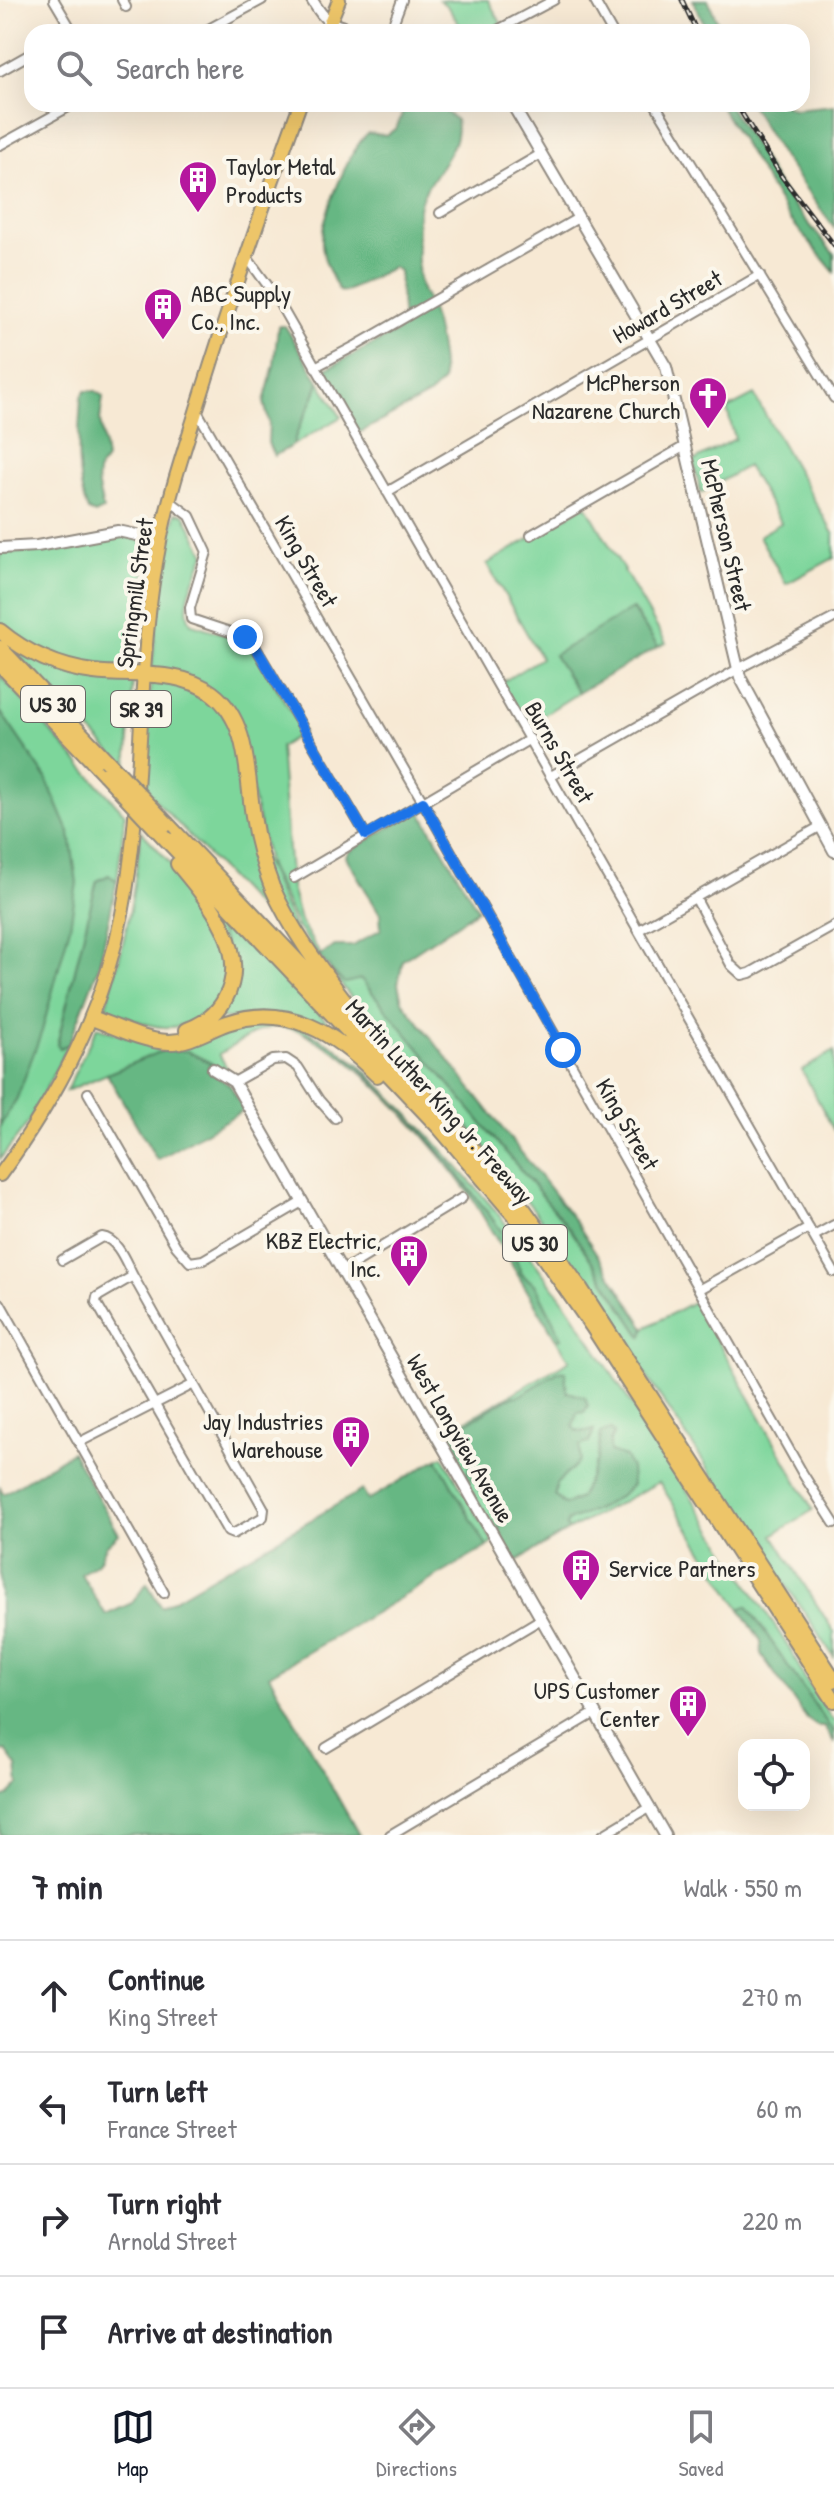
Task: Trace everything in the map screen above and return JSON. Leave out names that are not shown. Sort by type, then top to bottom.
[{"type":"highway","points":[[0,631],[26,649],[64,666],[94,672],[178,678],[199,685],[224,703],[242,738],[260,848],[286,916],[348,1004],[460,1124],[476,1152]]},
{"type":"highway","name":"Martin Luther King Jr. Freeway","points":[[0,648],[105,772]]},
{"type":"highway","name":"Martin Luther King Jr. Freeway","points":[[0,664],[454,1143],[515,1216],[554,1269],[834,1700]]},
{"type":"highway","points":[[93,1013],[155,1031],[183,1031],[213,1016],[232,985],[233,955],[224,931],[166,836]]},
{"type":"highway","name":"Martin Luther King Jr. Freeway","points":[[166,836],[476,1152],[524,1210],[580,1288],[834,1680]]},
{"type":"highway","points":[[93,1013],[145,1038],[166,1042],[188,1040],[229,1022],[259,1017],[296,1020],[321,1030],[349,1048],[395,1093],[455,1155],[532,1248],[554,1269]]},
{"type":"highway","points":[[789,1610],[834,1668]]},
{"type":"highway","points":[[806,1658],[815,1681],[834,1711]]},
{"type":"main road","points":[[330,24],[339,0]]},
{"type":"main road","name":"Springmill Street","points":[[0,1175],[48,1106],[93,1013],[115,945],[126,886],[149,610],[160,540],[245,255],[297,112]]},
{"type":"street","points":[[54,0],[68,24]]},
{"type":"street","points":[[218,24],[262,0]]},
{"type":"street","points":[[312,0],[326,24]]},
{"type":"street","points":[[393,24],[402,0]]},
{"type":"street","points":[[509,24],[554,0]]},
{"type":"street","points":[[594,0],[608,24]]},
{"type":"street","points":[[0,71],[24,58]]},
{"type":"street","points":[[0,145],[60,112]]},
{"type":"street","name":"McPherson Street","points":[[517,112],[666,367],[742,683],[834,851]]},
{"type":"street","points":[[660,112],[834,398]]},
{"type":"street","points":[[440,213],[541,154]]},
{"type":"street","points":[[315,367],[578,218]]},
{"type":"street","name":"Burns Street","points":[[245,255],[260,272],[834,1272]]},
{"type":"street","name":"Howard Street","points":[[387,492],[760,275]]},
{"type":"street","name":"King Street","points":[[197,411],[423,802],[803,1474],[834,1523]]},
{"type":"street","points":[[531,535],[685,446]]},
{"type":"street","points":[[170,501],[190,516],[207,552],[190,608],[191,619],[245,637],[255,646],[366,835]]},
{"type":"street","points":[[0,548],[37,546],[118,531],[160,540]]},
{"type":"street","points":[[551,776],[834,618]]},
{"type":"street","points":[[294,878],[530,739]]},
{"type":"street","points":[[639,930],[821,826]]},
{"type":"street","points":[[696,899],[731,965],[742,975],[834,926]]},
{"type":"street","points":[[234,1082],[273,1060],[286,1059],[298,1067],[335,1118]]},
{"type":"street","name":"West Longview Avenue","points":[[213,1069],[234,1082],[665,1835]]},
{"type":"street","points":[[88,1093],[176,1246],[190,1262],[203,1260],[302,1202]]},
{"type":"street","points":[[342,1271],[462,1198]]},
{"type":"street","points":[[700,1289],[811,1232],[834,1225]]},
{"type":"street","points":[[62,1260],[96,1239],[108,1237],[114,1242],[264,1509],[263,1517],[233,1534],[228,1532],[95,1299],[133,1276]]},
{"type":"street","points":[[0,1303],[164,1593]]},
{"type":"street","points":[[80,1442],[194,1384]]},
{"type":"street","points":[[326,1748],[541,1619]]},
{"type":"street","points":[[390,1835],[595,1713]]},
{"type":"street","points":[[603,1835],[650,1807]]},
{"type":"green space","points":[[439,0],[488,0],[501,23],[459,24]]},
{"type":"green space","points":[[693,0],[708,0],[718,24],[704,24]]},
{"type":"green space","points":[[834,105],[834,228],[755,112],[810,112],[810,107]]},
{"type":"green space","points":[[403,112],[446,112],[456,120],[454,143],[422,197],[418,224],[419,279],[436,325],[443,381],[429,395],[361,432],[356,431],[322,371],[397,332],[403,324],[399,271],[393,267],[345,292],[339,291],[324,256],[323,232],[338,185],[361,142],[368,133],[386,135],[396,129]]},
{"type":"green space","points":[[724,112],[733,112],[784,194],[834,254],[834,272],[789,218]]},
{"type":"green space","points":[[278,326],[285,326],[319,381],[293,445],[274,456],[268,443],[269,422],[264,402],[274,365]]},
{"type":"green space","points":[[319,381],[341,417],[293,445],[314,398]]},
{"type":"green space","points":[[85,391],[96,391],[103,397],[100,420],[106,459],[97,480],[103,510],[95,514],[88,511],[79,469],[81,397]]},
{"type":"green space","points":[[754,395],[834,535],[834,558],[786,584],[759,536],[781,523],[747,466],[701,493],[693,461],[735,439],[727,409]]},
{"type":"green space","points":[[586,505],[666,643],[658,647],[633,609],[554,655],[578,693],[524,727],[501,683],[541,658],[487,564]]},
{"type":"green space","points":[[176,513],[184,514],[205,554],[188,599],[188,617],[192,624],[243,640],[254,649],[303,732],[280,747],[291,887],[300,921],[320,954],[318,956],[298,928],[269,866],[232,706],[152,668],[162,568]]},
{"type":"green space","points":[[120,536],[139,540],[147,548],[135,669],[82,665],[30,646],[0,625],[0,552],[45,549]]},
{"type":"green space","points":[[632,609],[658,647],[578,693],[554,655]]},
{"type":"green space","points":[[9,646],[133,681],[127,769]]},
{"type":"green space","points":[[0,675],[125,814],[117,881],[109,875],[97,881],[57,1044],[60,1048],[69,1044],[28,1123],[0,1159],[0,1126],[17,1098],[46,778],[0,711]]},
{"type":"green space","points":[[151,681],[169,681],[194,688],[217,703],[237,736],[251,829],[309,962],[144,788]]},
{"type":"green space","points":[[0,711],[46,778],[70,834],[77,883],[70,926],[42,1031],[17,1098],[0,1126]]},
{"type":"green space","points":[[417,811],[421,812],[478,910],[403,960],[398,984],[402,1001],[576,1222],[645,1328],[642,1337],[571,1230],[361,979],[345,983],[318,956],[335,946],[353,946],[381,929],[380,914],[346,857],[348,852]]},
{"type":"green space","points":[[141,831],[207,911],[226,946],[230,963],[227,983],[216,1002],[194,1020],[181,1025],[157,1026],[105,1008],[128,921]]},
{"type":"green space","points":[[109,875],[117,881],[99,966],[69,1044],[60,1048],[57,1045],[97,881]]},
{"type":"green space","points":[[214,903],[337,1034],[316,1023],[217,1018],[234,992]]},
{"type":"green space","points":[[329,970],[342,981],[361,979],[571,1230],[641,1336],[645,1328],[695,1301],[813,1510],[773,1535],[834,1632],[834,1657],[545,1224],[465,1122],[378,1030]]},
{"type":"green space","points":[[258,1020],[301,1026],[358,1063],[432,1138],[495,1210],[570,1309],[791,1651],[805,1679],[834,1722],[834,1733],[747,1606],[740,1609],[659,1482],[569,1530],[565,1527],[568,1521],[600,1508],[621,1495],[625,1457],[610,1452],[610,1441],[597,1460],[580,1498],[565,1505],[555,1496],[556,1484],[580,1461],[580,1446],[593,1430],[579,1432],[573,1427],[579,1396],[567,1392],[565,1371],[476,1418],[465,1449],[469,1453],[469,1479],[483,1480],[500,1523],[497,1535],[440,1436],[570,1360],[556,1339],[561,1338],[540,1295],[521,1272],[507,1239],[436,1147],[373,1080],[341,1054],[309,1035],[272,1027],[256,1032],[219,1054],[231,1075],[187,1051],[162,1051],[66,1091],[97,1027],[147,1043]]},
{"type":"green space","points":[[304,1034],[315,1036],[337,1048],[393,1103],[342,1056]]},
{"type":"green space","points":[[162,1051],[187,1051],[213,1064],[208,1066],[208,1071],[230,1085],[244,1110],[157,1160],[107,1074]]},
{"type":"green space","points":[[834,1051],[834,1131],[802,1070]]},
{"type":"green space","points":[[410,1121],[448,1161],[509,1241],[522,1275],[535,1284],[562,1338],[556,1339],[469,1193]]},
{"type":"green space","points":[[565,1371],[567,1392],[585,1397],[588,1406],[584,1412],[577,1413],[573,1427],[579,1432],[594,1430],[589,1442],[580,1446],[580,1461],[556,1484],[555,1496],[565,1505],[580,1498],[597,1460],[601,1433],[611,1430],[614,1433],[610,1452],[625,1457],[631,1468],[632,1485],[610,1502],[568,1521],[566,1527],[569,1530],[513,1563],[497,1535],[500,1529],[498,1515],[493,1513],[491,1497],[483,1480],[469,1479],[466,1475],[470,1465],[469,1453],[454,1445],[448,1437],[509,1398],[521,1395],[558,1372]]},
{"type":"green space","points":[[72,1452],[119,1534],[106,1546],[99,1561],[81,1574],[106,1615],[132,1603],[147,1583],[161,1607],[362,1490],[368,1500],[437,1459],[487,1547],[269,1675],[359,1835],[0,1835],[0,1798],[8,1796],[19,1785],[17,1766],[6,1751],[0,1752],[0,1488],[4,1494]]},
{"type":"green space","points":[[443,1456],[493,1543],[487,1547],[437,1459]]},
{"type":"green space","points":[[747,1606],[834,1733],[834,1742],[824,1726],[817,1726],[807,1719],[761,1654],[761,1641],[740,1609]]},
{"type":"railway","points":[[682,0],[693,24]]},
{"type":"railway","points":[[741,112],[782,177],[834,245]]},
{"type":"place","name":"Taylor Metal Products","points":[[198,214]]},
{"type":"place","name":"ABC Supply Co., Inc.","points":[[163,341]]},
{"type":"place","name":"McPherson Nazarene Church","points":[[708,430]]},
{"type":"place","name":"KBZ Electric, Inc.","points":[[409,1288]]},
{"type":"place","name":"Jay Industries Warehouse","points":[[351,1469]]},
{"type":"place","name":"Service Partners","points":[[581,1602]]},
{"type":"place","name":"UPS Customer Center","points":[[688,1738]]},
{"type":"route","points":[[245,637],[255,646],[366,835],[423,802],[563,1050]]}]
